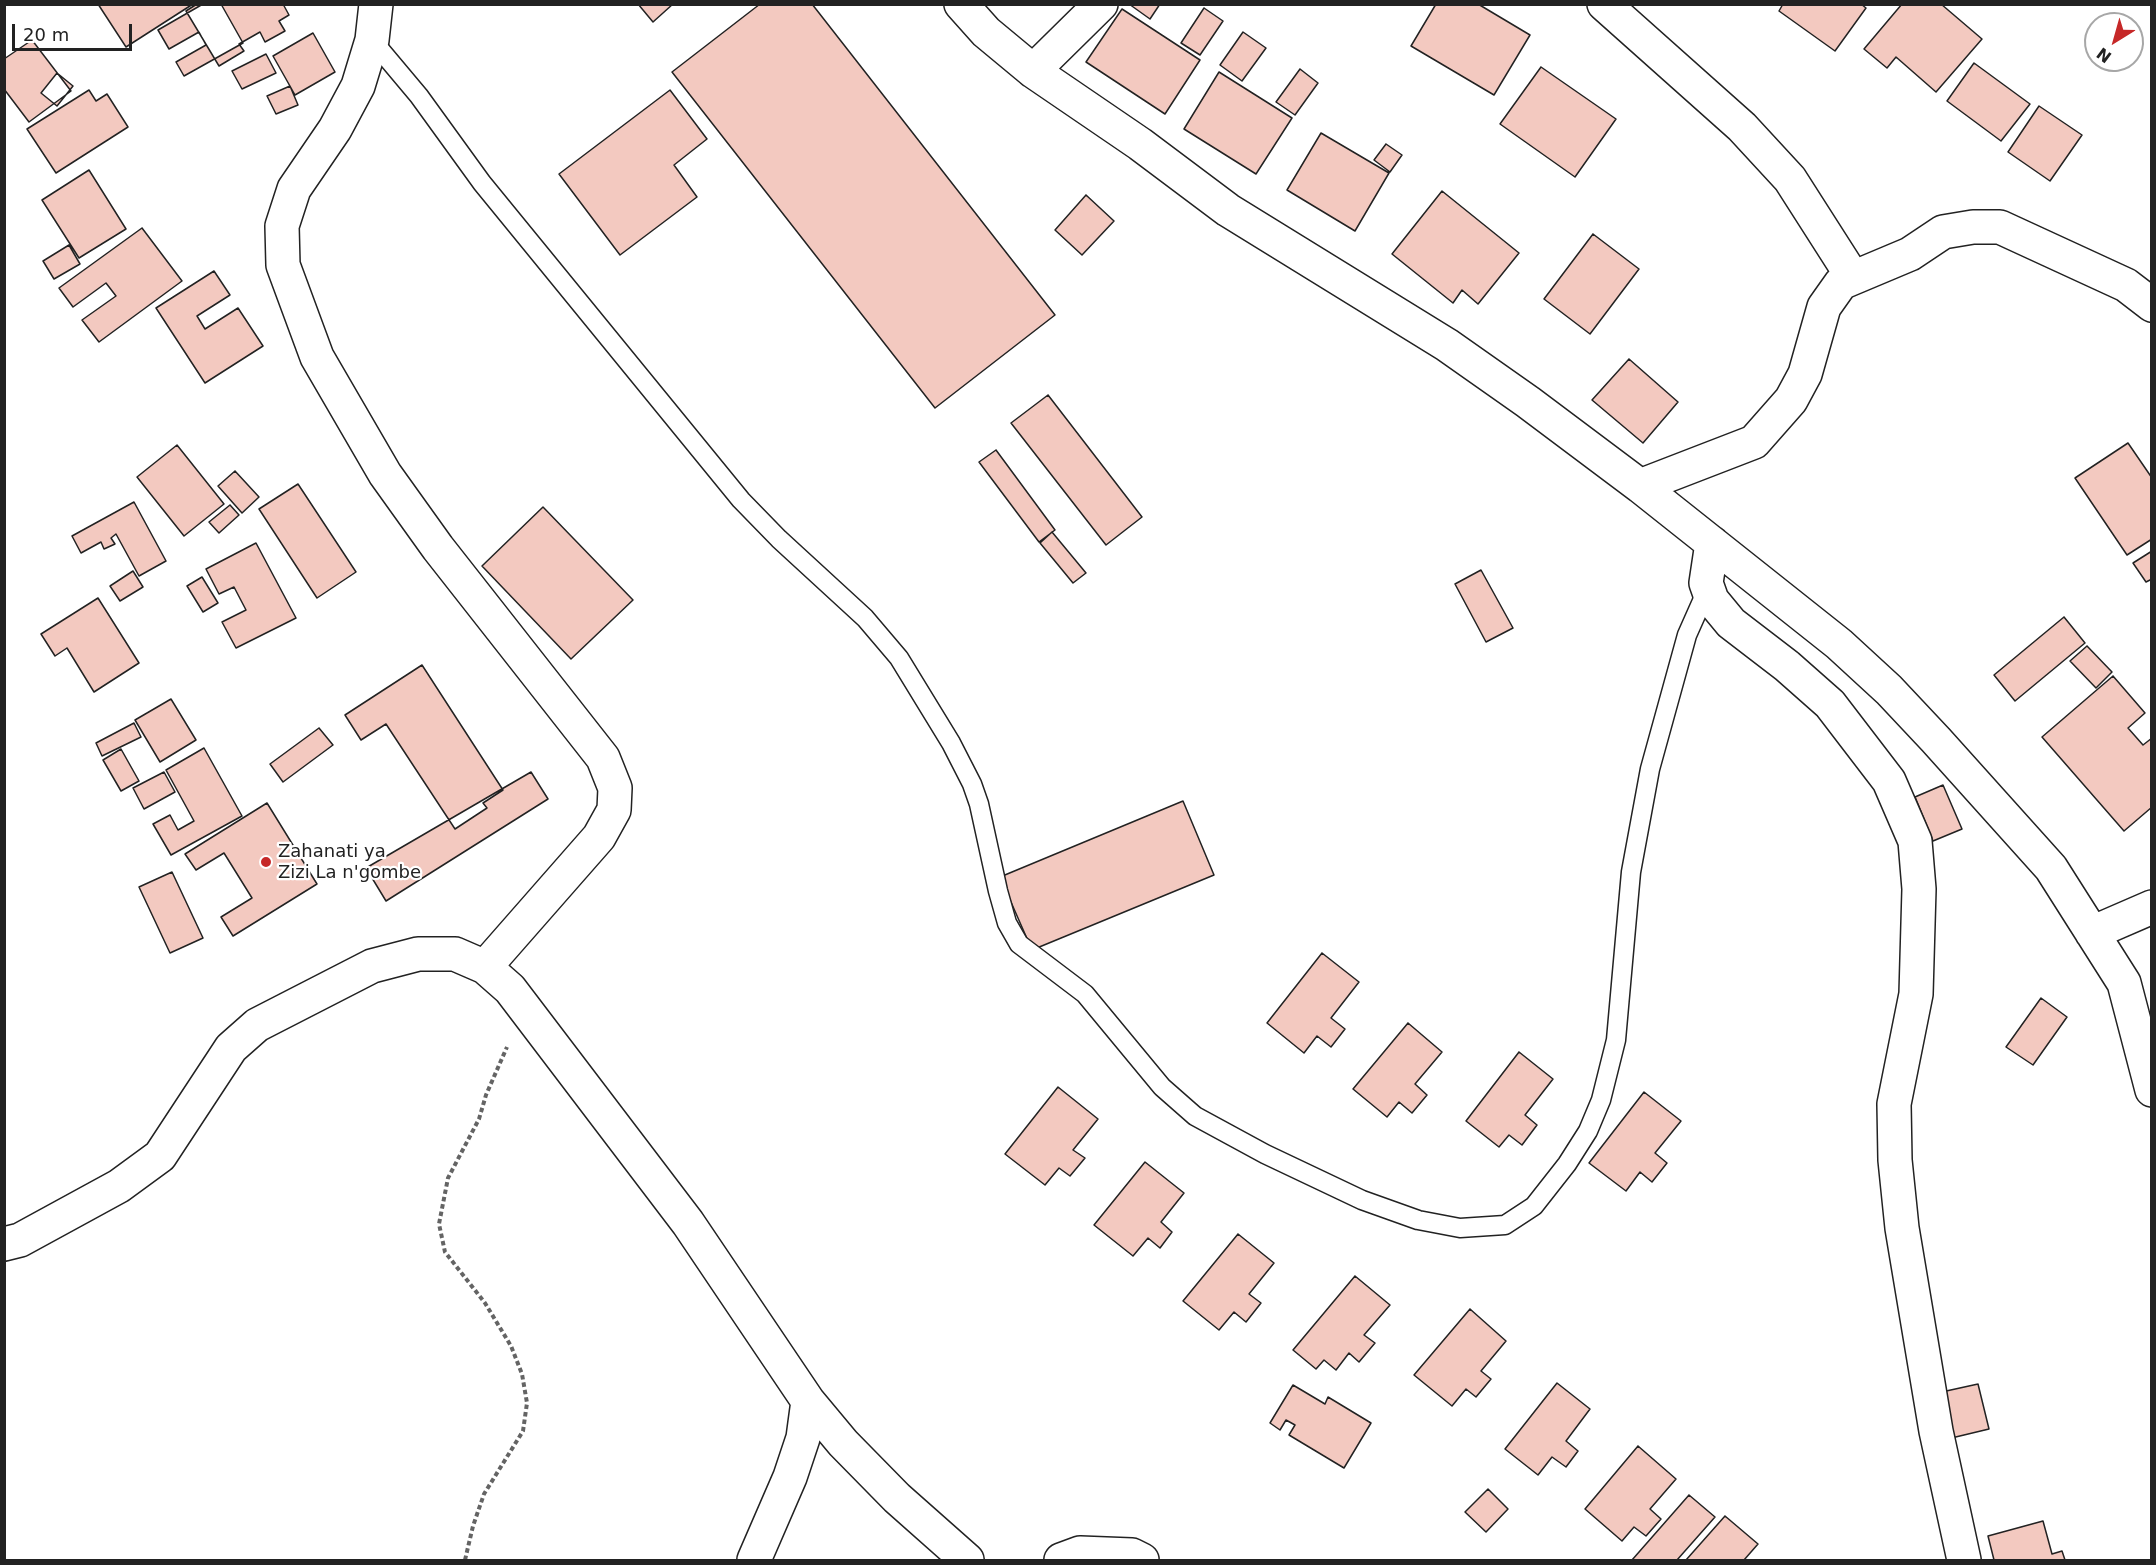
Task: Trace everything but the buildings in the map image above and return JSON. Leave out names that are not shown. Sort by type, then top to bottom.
[{"type":"street","points":[[376,4],[372,40],[358,86],[335,129],[294,189],[282,226],[282,265],[317,357],[385,474],[438,548],[603,758],[615,788],[614,810],[599,837],[485,967]]},
{"type":"street","points":[[961,4],[987,32],[1033,71],[1140,144],[1228,210],[1447,345],[1640,486],[1839,644],[1889,690],[2051,868],[2124,983],[2142,1026],[2151,1090]]},
{"type":"street","points":[[1033,71],[1101,4]]},
{"type":"street","points":[[1604,4],[1742,127],[1790,179],[1852,276]]},
{"type":"street","points":[[1640,486],[1754,442],[1791,400],[1805,374],[1824,307],[1841,283],[1852,276],[1910,254],[1943,232],[1973,227],[2000,227],[2126,285],[2151,305]]},
{"type":"street","points":[[1712,543],[1706,583],[1712,600],[1731,623],[1787,666],[1830,704],[1848,725],[1889,781],[1915,841],[1919,889],[1916,994],[1894,1104],[1894,1160],[1902,1228],[1934,1419],[1963,1560]]},
{"type":"street","points":[[2092,933],[2151,907]]},
{"type":"street","points":[[4,1244],[20,1240],[119,1185],[160,1156],[231,1048],[257,1025],[372,966],[418,954],[455,954],[485,967],[510,989],[688,1223],[808,1401],[843,1443],[889,1490],[967,1560]]},
{"type":"street","points":[[754,1560],[790,1477],[803,1438],[808,1401]]},
{"type":"street","points":[[1074,1558],[1132,1555],[1143,1560]]},
{"type":"lane","points":[[372,40],[419,96],[482,183],[741,500],[779,539],[865,618],[899,658],[951,743],[972,784],[979,804],[1007,924],[1019,944],[1085,994],[1162,1087],[1195,1116],[1265,1154],[1362,1200],[1418,1220],[1460,1228],[1505,1225],[1534,1206],[1567,1164],[1588,1131],[1601,1100],[1616,1040],[1630,873],[1650,769],[1687,635],[1707,590]]},
{"type":"path","points":[[465,1560],[484,1494],[523,1431],[527,1403],[522,1374],[511,1346],[485,1303],[445,1252],[439,1224],[448,1178],[480,1119],[498,1064],[526,1011]]},
{"type":"place","name":"Zahanati ya Zizi La n'gombe","points":[[266,862]]}]
